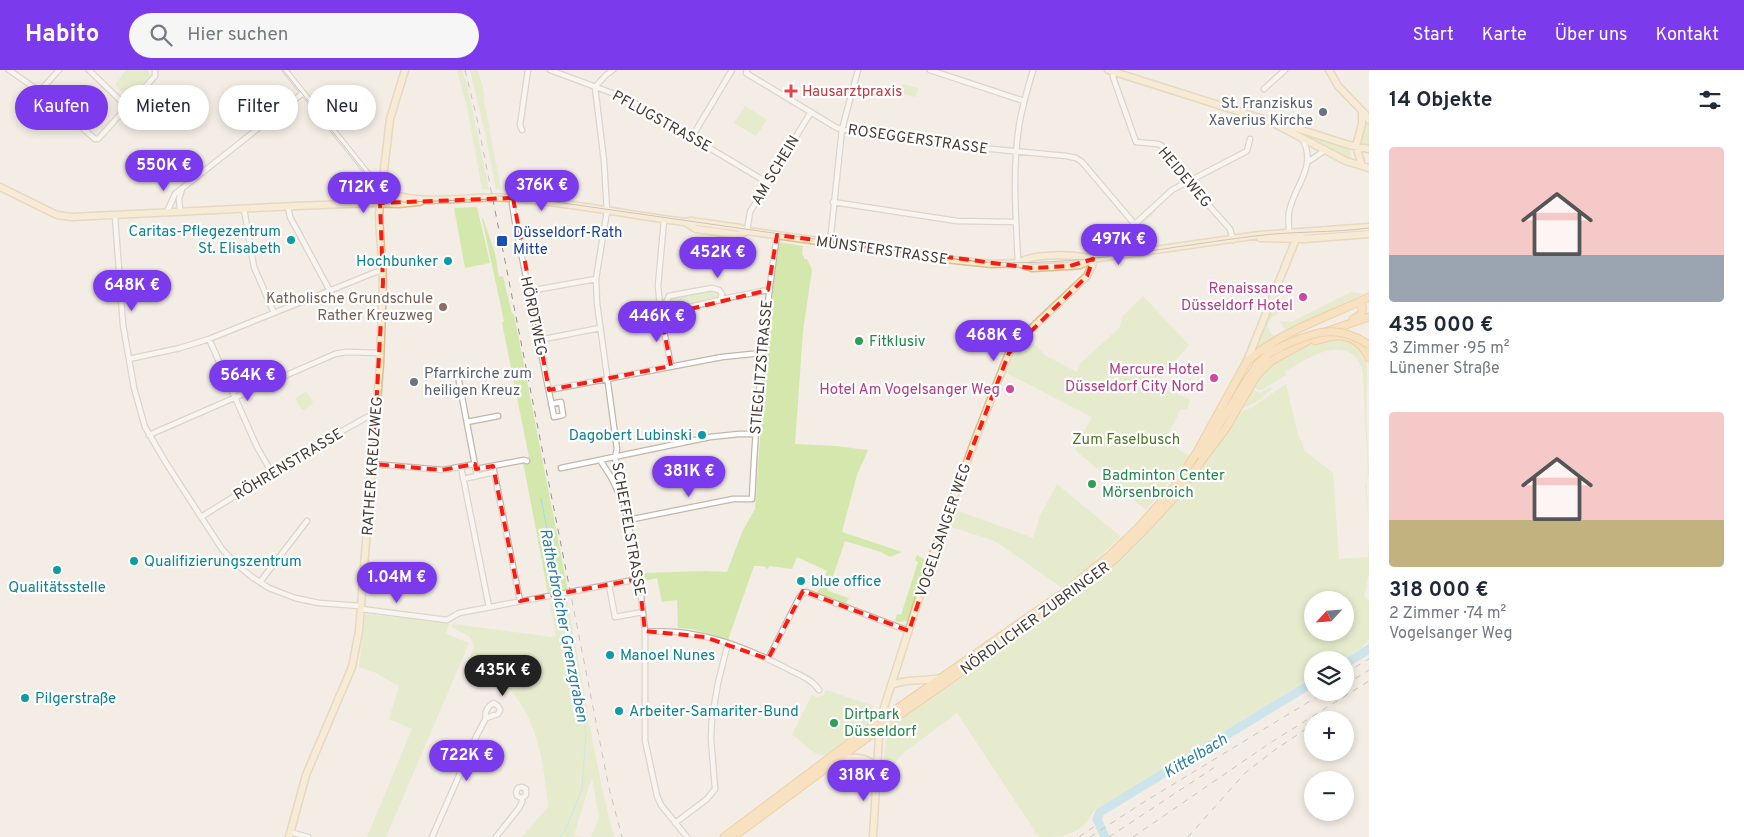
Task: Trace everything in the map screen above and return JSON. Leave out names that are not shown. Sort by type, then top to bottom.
[{"type":"main road","name":"NÖRDLICHER ZUBRINGER","points":[[724,837],[880,720],[1064,593],[1097,567],[1139,527],[1175,486],[1197,452],[1247,361],[1260,351],[1292,333],[1369,297]]},
{"type":"main road","points":[[1347,323],[1361,314],[1363,307],[1357,302]]},
{"type":"main road","name":"NÖRDLICHER ZUBRINGER","points":[[733,837],[879,730],[1061,603],[1115,559],[1145,529],[1194,471],[1226,428],[1262,368],[1278,356],[1322,333],[1369,317]]},
{"type":"main road","points":[[1175,486],[1206,447],[1262,358],[1305,335],[1331,331],[1356,337],[1369,344]]},
{"type":"main road","points":[[1305,343],[1335,335],[1341,336],[1357,342],[1369,358]]},
{"type":"street","points":[[9,70],[29,85]]},
{"type":"street","points":[[46,85],[60,70]]},
{"type":"street","points":[[88,70],[118,98]]},
{"type":"street","points":[[147,85],[155,76],[155,70]]},
{"type":"street","points":[[285,70],[381,190]]},
{"type":"street","name":"RATHER KREUZWEG","points":[[290,835],[306,775],[355,656],[361,608],[380,353],[383,271],[379,216],[381,190],[390,119],[405,70]]},
{"type":"street","points":[[522,130],[520,125],[528,70]]},
{"type":"street","name":"PFLUGSTRASSE","points":[[550,70],[628,99],[768,183]]},
{"type":"street","points":[[595,87],[613,70]]},
{"type":"street","points":[[692,137],[732,70]]},
{"type":"street","points":[[830,243],[842,129],[858,70]]},
{"type":"street","points":[[930,70],[1024,101]]},
{"type":"street","points":[[1018,263],[1014,180],[1016,152],[1019,125],[1033,70]]},
{"type":"street","points":[[1264,89],[1285,70]]},
{"type":"street","points":[[1329,70],[1338,86],[1369,121],[1362,124]]},
{"type":"street","name":"ROSEGGERSTRASSE","points":[[747,71],[836,128],[915,142],[1066,156],[1078,159],[1134,224]]},
{"type":"street","points":[[1110,71],[1272,122],[1369,149]]},
{"type":"street","name":"HEIDEWEG","points":[[1110,71],[1114,77],[1136,142],[1161,145],[1187,181],[1230,229],[1233,240]]},
{"type":"street","name":"SCHEFFELSTRASSE","points":[[595,87],[604,161],[607,211],[596,279],[596,303],[617,449],[615,456],[639,579],[645,631],[646,740],[656,796],[661,806],[687,837]]},
{"type":"street","points":[[167,212],[173,197],[182,188],[303,93]]},
{"type":"street","name":"AM SCHEIN","points":[[747,231],[750,212],[811,112]]},
{"type":"street","points":[[1362,112],[1362,124],[1356,146],[1367,167]]},
{"type":"street","points":[[108,128],[118,117]]},
{"type":"street","points":[[1272,122],[1324,151],[1367,167]]},
{"type":"street","points":[[83,130],[95,140],[106,130]]},
{"type":"street","points":[[1142,253],[1140,234],[1134,224],[1172,190],[1244,152],[1248,148],[1250,139]]},
{"type":"street","points":[[1289,232],[1291,206],[1309,161],[1308,150],[1303,140]]},
{"type":"street","points":[[1248,148],[1255,150]]},
{"type":"street","points":[[1309,161],[1324,151]]},
{"type":"street","name":"MÜNSTERSTRASSE","points":[[0,187],[64,216],[115,216],[167,212],[380,203],[398,204],[424,200]]},
{"type":"street","points":[[180,212],[179,199],[182,188]]},
{"type":"street","name":"MÜNSTERSTRASSE","points":[[381,190],[394,195],[424,200],[513,198],[664,220],[741,228],[747,231],[971,262],[1018,263],[1032,268],[1080,265],[1093,260],[1233,240],[1260,234],[1369,227]]},
{"type":"street","name":"HÖRDTWEG","points":[[513,198],[515,222],[552,404]]},
{"type":"street","points":[[833,202],[957,220],[1016,222]]},
{"type":"street","points":[[288,207],[290,217],[330,290]]},
{"type":"street","points":[[244,209],[254,267],[274,313]]},
{"type":"street","points":[[115,216],[123,325],[139,411],[148,434],[201,517],[228,556],[242,570],[260,582],[295,598],[319,603],[447,620],[459,613],[639,579]]},
{"type":"street","points":[[664,220],[658,278],[661,316],[671,366]]},
{"type":"street","name":"NÖRDLICHER ZUBRINGER","points":[[1247,361],[1296,239],[1305,231]]},
{"type":"street","name":"MÜNSTERSTRASSE","points":[[1249,237],[1296,239],[1369,234]]},
{"type":"street","name":"STIEGLITZSTRASSE","points":[[628,520],[733,499],[752,498],[762,352],[768,290],[777,235]]},
{"type":"street","points":[[1285,239],[1292,248]]},
{"type":"street","name":"MÜNSTERSTRASSE","points":[[1018,263],[1032,257],[1080,256],[1093,260]]},
{"type":"street","name":"VOGELSANGER WEG","points":[[872,837],[880,720],[952,500],[1009,353],[1022,336],[1087,276],[1093,260]]},
{"type":"street","points":[[129,359],[180,348],[209,339],[376,272],[383,271]]},
{"type":"street","points":[[529,291],[596,279]]},
{"type":"street","points":[[659,298],[715,288],[721,292],[722,299]]},
{"type":"street","points":[[661,316],[672,311],[768,290]]},
{"type":"street","points":[[669,296],[666,303],[672,311]]},
{"type":"street","points":[[539,340],[600,328]]},
{"type":"street","points":[[209,339],[257,447],[272,473]]},
{"type":"street","points":[[148,434],[335,354],[346,352],[380,353]]},
{"type":"street","points":[[549,390],[671,366],[762,352]]},
{"type":"street","points":[[466,375],[458,376],[477,476]]},
{"type":"street","points":[[466,422],[498,416]]},
{"type":"street","name":"RÖHRENSTRASSE","points":[[201,517],[367,417],[376,417]]},
{"type":"street","points":[[561,468],[727,434],[755,434]]},
{"type":"street","points":[[600,460],[611,477],[623,503]]},
{"type":"street","points":[[372,464],[436,470],[493,466],[527,461]]},
{"type":"street","points":[[493,466],[520,601]]},
{"type":"street","points":[[461,467],[489,607]]},
{"type":"street","points":[[463,479],[494,472]]},
{"type":"street","points":[[260,582],[307,521]]},
{"type":"street","points":[[609,585],[615,617],[642,612]]},
{"type":"street","points":[[768,659],[798,598],[806,592],[909,631]]},
{"type":"street","points":[[645,631],[690,634],[728,643],[768,659],[805,678],[812,682],[819,690]]},
{"type":"street","points":[[675,823],[707,799],[715,790],[711,738],[712,718],[718,680],[728,643]]},
{"type":"street","points":[[895,672],[904,681]]},
{"type":"street","points":[[891,685],[904,681],[944,677]]},
{"type":"street","points":[[432,837],[486,718]]},
{"type":"street","points":[[835,762],[848,758],[863,758],[870,760],[877,769]]},
{"type":"street","points":[[496,837],[519,808],[522,798]]},
{"type":"street","points":[[290,835],[308,837]]},
{"type":"highlighted area","points":[[513,198],[549,390],[671,366],[661,316],[768,290],[777,235],[1032,268],[1070,266],[1093,259],[1087,276],[1009,353],[952,500],[909,631],[803,591],[768,659],[705,637],[645,631],[639,579],[520,601],[493,466],[476,469],[475,464],[442,470],[373,464],[383,282],[380,203]]},
{"type":"green space","points":[[126,70],[148,70],[150,75],[142,85],[118,85],[118,88],[115,85]]},
{"type":"green space","points":[[457,70],[462,70],[467,85],[489,190],[482,189],[468,112]]},
{"type":"green space","points":[[470,70],[478,70],[483,88],[501,190],[496,189]]},
{"type":"green space","points":[[902,84],[918,88],[916,97],[900,93]]},
{"type":"green space","points":[[745,106],[767,120],[756,136],[734,123]]},
{"type":"green space","points":[[1369,124],[1369,147],[1359,146],[1363,127]]},
{"type":"green space","points":[[1299,131],[1349,147],[1352,159],[1298,134]]},
{"type":"green space","points":[[477,207],[490,263],[465,268],[454,208]]},
{"type":"green space","points":[[1154,209],[1156,211],[1143,223],[1146,227],[1143,230],[1153,242],[1157,239],[1159,244],[1143,247],[1137,224]]},
{"type":"green space","points":[[483,218],[495,253],[499,277],[503,276],[512,314],[514,314],[568,591],[560,590],[541,498],[559,590],[548,593],[523,462],[529,457]]},
{"type":"green space","points":[[1132,222],[1136,227],[1139,244],[1114,248],[1113,240]]},
{"type":"green space","points":[[778,242],[803,246],[802,255],[804,259],[807,259],[812,270],[803,331],[795,444],[868,450],[857,475],[842,532],[902,552],[890,557],[881,552],[845,541],[828,591],[849,598],[846,603],[817,593],[827,571],[797,557],[792,569],[769,566],[768,569],[763,566],[754,566],[728,640],[692,629],[678,628],[677,600],[662,602],[657,578],[643,581],[641,573],[727,572],[742,532],[755,509],[766,353]]},
{"type":"green space","points":[[714,290],[720,295],[718,299],[673,308],[668,302],[670,298]]},
{"type":"green space","points":[[1351,292],[1363,294],[1271,340],[1254,353],[1273,302],[1280,310],[1279,313],[1271,318],[1267,326],[1271,334],[1275,335],[1285,330],[1280,321],[1291,322]]},
{"type":"green space","name":"Zum Faselbusch","points":[[1143,296],[1189,345],[1154,385],[1190,399],[1187,410],[1181,409],[1166,438],[1182,452],[1190,456],[1146,510],[1075,450],[1092,417],[1006,373],[1018,349],[1028,337],[1046,356],[1077,372],[1081,363],[1120,327],[1122,317]]},
{"type":"green space","points":[[1342,338],[1356,344],[1365,354],[1361,355],[1366,362],[1367,372],[1366,417],[1369,475],[1366,483],[1368,477],[1363,374],[1362,368],[1352,354],[1344,350],[1335,349],[1317,354],[1285,371],[1286,375],[1262,390],[1258,390],[1255,387],[1270,367],[1292,352],[1317,343]]},
{"type":"green space","points":[[1286,384],[1297,431],[1305,451],[1333,473],[1339,559],[1368,557],[1369,545],[1369,572],[1364,597],[1369,601],[1369,640],[1354,652],[1304,651],[1304,682],[1096,809],[1084,825],[1063,836],[1039,837],[957,713],[903,753],[885,776],[882,775],[888,729],[1055,613],[1111,568],[1136,545],[1162,515],[1202,465],[1240,412],[1251,408]]},
{"type":"green space","points":[[1271,387],[1272,389],[1255,403],[1243,408],[1253,390],[1260,393]]},
{"type":"green space","points":[[305,392],[313,402],[302,410],[296,398]]},
{"type":"green space","points":[[1366,483],[1369,523],[1365,486]]},
{"type":"green space","points":[[1057,484],[1121,537],[1086,569],[1061,587],[992,540],[948,526],[953,509],[1033,538],[1040,516]]},
{"type":"green space","points":[[917,555],[924,559],[926,565],[909,620],[895,621],[897,614],[901,615],[918,562],[915,560]]},
{"type":"green space","points":[[567,600],[594,749],[614,837],[591,837],[599,819],[593,781],[591,780],[574,835],[584,837],[522,837],[548,807],[544,772],[536,737],[522,705],[511,691],[491,675],[467,664],[474,647],[470,637],[452,627],[452,624],[552,637],[556,636],[550,604]]},
{"type":"green space","points":[[365,614],[449,623],[446,634],[469,643],[386,837],[367,837],[412,729],[389,719],[399,686],[374,672],[359,667]]},
{"type":"green space","name":"Dirtpark Düsseldorf","points":[[826,690],[874,706],[871,711],[871,722],[825,755],[815,753],[792,735],[812,695],[817,698],[824,694]]},
{"type":"waterway","name":"Ratherbroicher Grenzgraben","points":[[541,498],[586,734],[582,789],[565,831],[560,837]]},
{"type":"waterway","name":"Kittelbach","points":[[1354,658],[1369,649]]},
{"type":"waterway","name":"Kittelbach","points":[[1105,837],[1097,819],[1100,812],[1304,688]]},
{"type":"tram line","points":[[283,70],[377,187],[386,195],[404,202],[490,199]]},
{"type":"tram line","points":[[498,196],[521,197],[955,259],[993,262],[1068,261],[1269,234],[1369,228]]},
{"type":"railway","points":[[465,70],[477,119],[609,788],[622,837]]},
{"type":"railway","points":[[1354,668],[1369,659]]},
{"type":"railway","points":[[1354,679],[1369,670]]},
{"type":"railway","points":[[1133,837],[1270,743],[1369,681]]},
{"type":"railway","points":[[1090,837],[1310,701]]},
{"type":"railway","points":[[1188,837],[1245,773],[1304,730]]},
{"type":"railway","points":[[1109,837],[1215,767]]},
{"type":"railway","points":[[1079,837],[1095,826]]},
{"type":"place","name":"Hausarztpraxis","points":[[791,91]]},
{"type":"place","name":"St. Franziskus Xaverius Kirche","points":[[1323,112]]},
{"type":"place","name":"Caritas-Pflegezentrum St. Elisabeth","points":[[291,240]]},
{"type":"place","name":"Düsseldorf-Rath Mitte","points":[[502,241]]},
{"type":"place","name":"Hochbunker","points":[[448,261]]},
{"type":"place","name":"Renaissance Düsseldorf Hotel","points":[[1303,297]]},
{"type":"place","name":"Katholische Grundschule Rather Kreuzweg","points":[[443,307]]},
{"type":"place","name":"Fitklusiv","points":[[859,341]]},
{"type":"place","name":"Mercure Hotel Düsseldorf City Nord","points":[[1214,378]]},
{"type":"place","name":"Pfarrkirche zum heiligen Kreuz","points":[[414,382]]},
{"type":"place","name":"Hotel Am Vogelsanger Weg","points":[[1010,389]]},
{"type":"place","name":"Dagobert Lubinski","points":[[702,435]]},
{"type":"place","name":"Badminton Center Mörsenbroich","points":[[1092,484]]},
{"type":"place","name":"Qualifizierungszentrum","points":[[134,561]]},
{"type":"place","name":"Qualitätsstelle","points":[[57,570]]},
{"type":"place","name":"blue office","points":[[801,581]]},
{"type":"place","name":"Manoel Nunes","points":[[610,655]]},
{"type":"place","name":"Pilgerstraße","points":[[25,698]]},
{"type":"place","name":"Arbeiter-Samariter-Bund","points":[[619,711]]},
{"type":"place","name":"Dirtpark Düsseldorf","points":[[834,723]]}]
